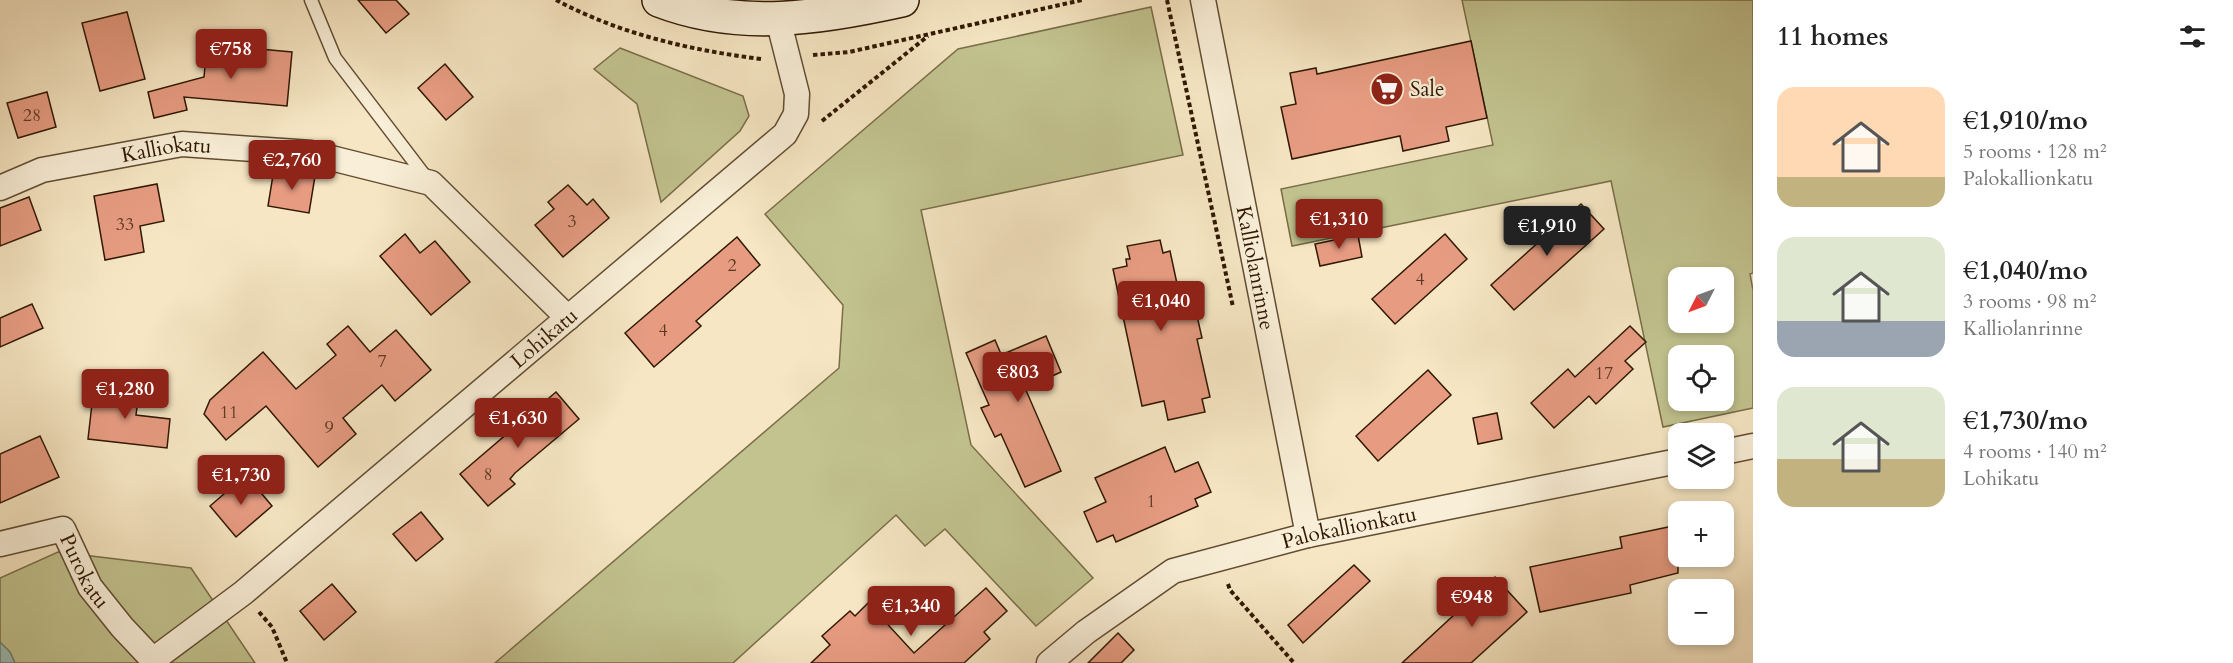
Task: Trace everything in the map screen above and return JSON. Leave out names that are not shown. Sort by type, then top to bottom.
[{"type":"street","points":[[659,0],[682,9],[723,16],[778,19],[831,16],[902,0]]},
{"type":"street","name":"Kalliolanrinne","points":[[1203,0],[1308,535]]},
{"type":"street","name":"Lohikatu","points":[[153,660],[243,593],[785,134],[796,114],[797,94],[778,19]]},
{"type":"street","name":"Kalliokatu","points":[[0,188],[42,170],[182,144],[311,153],[431,183]]},
{"type":"street","points":[[431,183],[568,318]]},
{"type":"street","points":[[1734,450],[1753,446]]},
{"type":"street","name":"Palokallionkatu","points":[[1049,663],[1086,632],[1173,571],[1308,535],[1668,463]]},
{"type":"street","name":"Purokatu","points":[[0,544],[63,529],[90,587],[153,660]]},
{"type":"lane","points":[[311,0],[335,58],[431,183]]},
{"type":"path","points":[[1167,0],[1233,310]]},
{"type":"path","points":[[785,134],[811,130],[931,34]]},
{"type":"path","points":[[1220,558],[1230,590],[1294,663]]},
{"type":"path","points":[[243,593],[272,627],[287,663]]},
{"type":"green space","points":[[1462,0],[1753,0],[1753,273],[1750,274],[1753,290],[1753,408],[1682,423],[1668,423],[1668,426],[1663,427],[1611,181],[1292,246],[1281,189],[1493,145]]},
{"type":"green space","points":[[1151,7],[1183,155],[921,210],[971,445],[1093,578],[1036,626],[945,529],[925,546],[896,515],[733,663],[495,663],[839,368],[843,305],[765,214],[958,49]]},
{"type":"green space","points":[[620,48],[743,96],[749,116],[740,131],[661,202],[637,104],[594,69]]},
{"type":"green space","points":[[58,552],[191,568],[255,663],[0,663],[0,578]]},
{"type":"water","points":[[0,642],[10,652],[15,663],[0,663]]},
{"type":"building","points":[[358,0],[396,0],[409,14],[386,33]]},
{"type":"building","points":[[127,12],[145,79],[100,91],[82,23]]},
{"type":"building","name":"Sale","points":[[1471,41],[1487,118],[1446,127],[1449,141],[1403,151],[1400,136],[1292,159],[1281,107],[1296,104],[1290,73],[1316,68],[1317,74]]},
{"type":"building","points":[[207,44],[292,52],[287,106],[184,97],[187,110],[154,118],[148,92],[204,77]]},
{"type":"building","points":[[445,64],[473,97],[446,120],[418,88]]},
{"type":"building","points":[[47,92],[56,127],[18,138],[7,103]]},
{"type":"building","points":[[274,169],[315,176],[309,213],[268,206]]},
{"type":"building","points":[[157,184],[164,221],[140,226],[144,252],[105,260],[94,196]]},
{"type":"building","points":[[568,185],[587,205],[593,199],[609,218],[563,257],[535,225],[554,209],[548,202]]},
{"type":"building","points":[[29,197],[41,230],[0,246],[0,208]]},
{"type":"building","points":[[1581,204],[1604,229],[1514,310],[1491,285]]},
{"type":"building","points":[[405,234],[420,253],[435,241],[470,282],[431,315],[380,256]]},
{"type":"building","points":[[1445,234],[1467,259],[1395,324],[1372,299]]},
{"type":"building","points":[[1358,235],[1362,257],[1320,266],[1315,244]]},
{"type":"building","points":[[737,237],[760,265],[696,321],[701,326],[654,367],[625,333]]},
{"type":"building","points":[[1160,240],[1163,253],[1170,251],[1179,293],[1184,292],[1188,309],[1195,307],[1202,338],[1197,339],[1210,397],[1202,399],[1205,412],[1168,420],[1164,401],[1142,406],[1113,269],[1127,266],[1126,259],[1130,259],[1127,246]]},
{"type":"building","points":[[32,304],[43,328],[0,347],[0,318]]},
{"type":"building","points":[[348,326],[370,352],[396,330],[431,370],[395,401],[382,385],[343,418],[356,434],[318,467],[266,406],[226,440],[204,414],[210,400],[263,352],[296,389],[336,355],[327,344]]},
{"type":"building","points":[[1630,326],[1646,342],[1625,361],[1633,369],[1596,404],[1589,396],[1554,428],[1531,403],[1568,369],[1575,377]]},
{"type":"building","points":[[1046,336],[1061,372],[1025,388],[1061,471],[1025,487],[1001,434],[995,437],[981,408],[989,405],[966,353],[995,340],[1001,354]]},
{"type":"building","points":[[1428,370],[1451,395],[1378,461],[1356,436]]},
{"type":"building","points":[[94,386],[139,391],[136,415],[170,419],[167,448],[88,439]]},
{"type":"building","points":[[556,392],[579,419],[515,473],[510,479],[515,484],[488,506],[460,474]]},
{"type":"building","points":[[1497,413],[1502,439],[1478,444],[1473,418]]},
{"type":"building","points":[[40,436],[59,477],[0,503],[0,454]]},
{"type":"building","points":[[1165,447],[1175,472],[1198,462],[1211,492],[1195,499],[1198,506],[1116,542],[1113,535],[1097,542],[1084,512],[1106,502],[1095,478]]},
{"type":"building","points":[[246,475],[272,506],[236,537],[210,506]]},
{"type":"building","points":[[421,512],[443,539],[416,561],[393,534]]},
{"type":"building","points":[[1668,527],[1668,567],[1678,567],[1678,573],[1630,585],[1631,593],[1540,612],[1530,567],[1622,548],[1620,537]]},
{"type":"building","points":[[1354,565],[1370,581],[1303,643],[1288,625]]},
{"type":"building","points":[[1495,577],[1527,612],[1471,663],[1402,663]]},
{"type":"building","points":[[332,584],[356,612],[324,640],[300,611]]},
{"type":"building","points":[[986,588],[1007,611],[984,632],[990,639],[964,663],[811,663],[830,645],[822,636],[850,611],[855,616],[868,603],[914,653]]},
{"type":"building","points":[[1118,633],[1134,650],[1121,663],[1088,663]]},
{"type":"place","name":"Sale","points":[[1387,89]]}]
